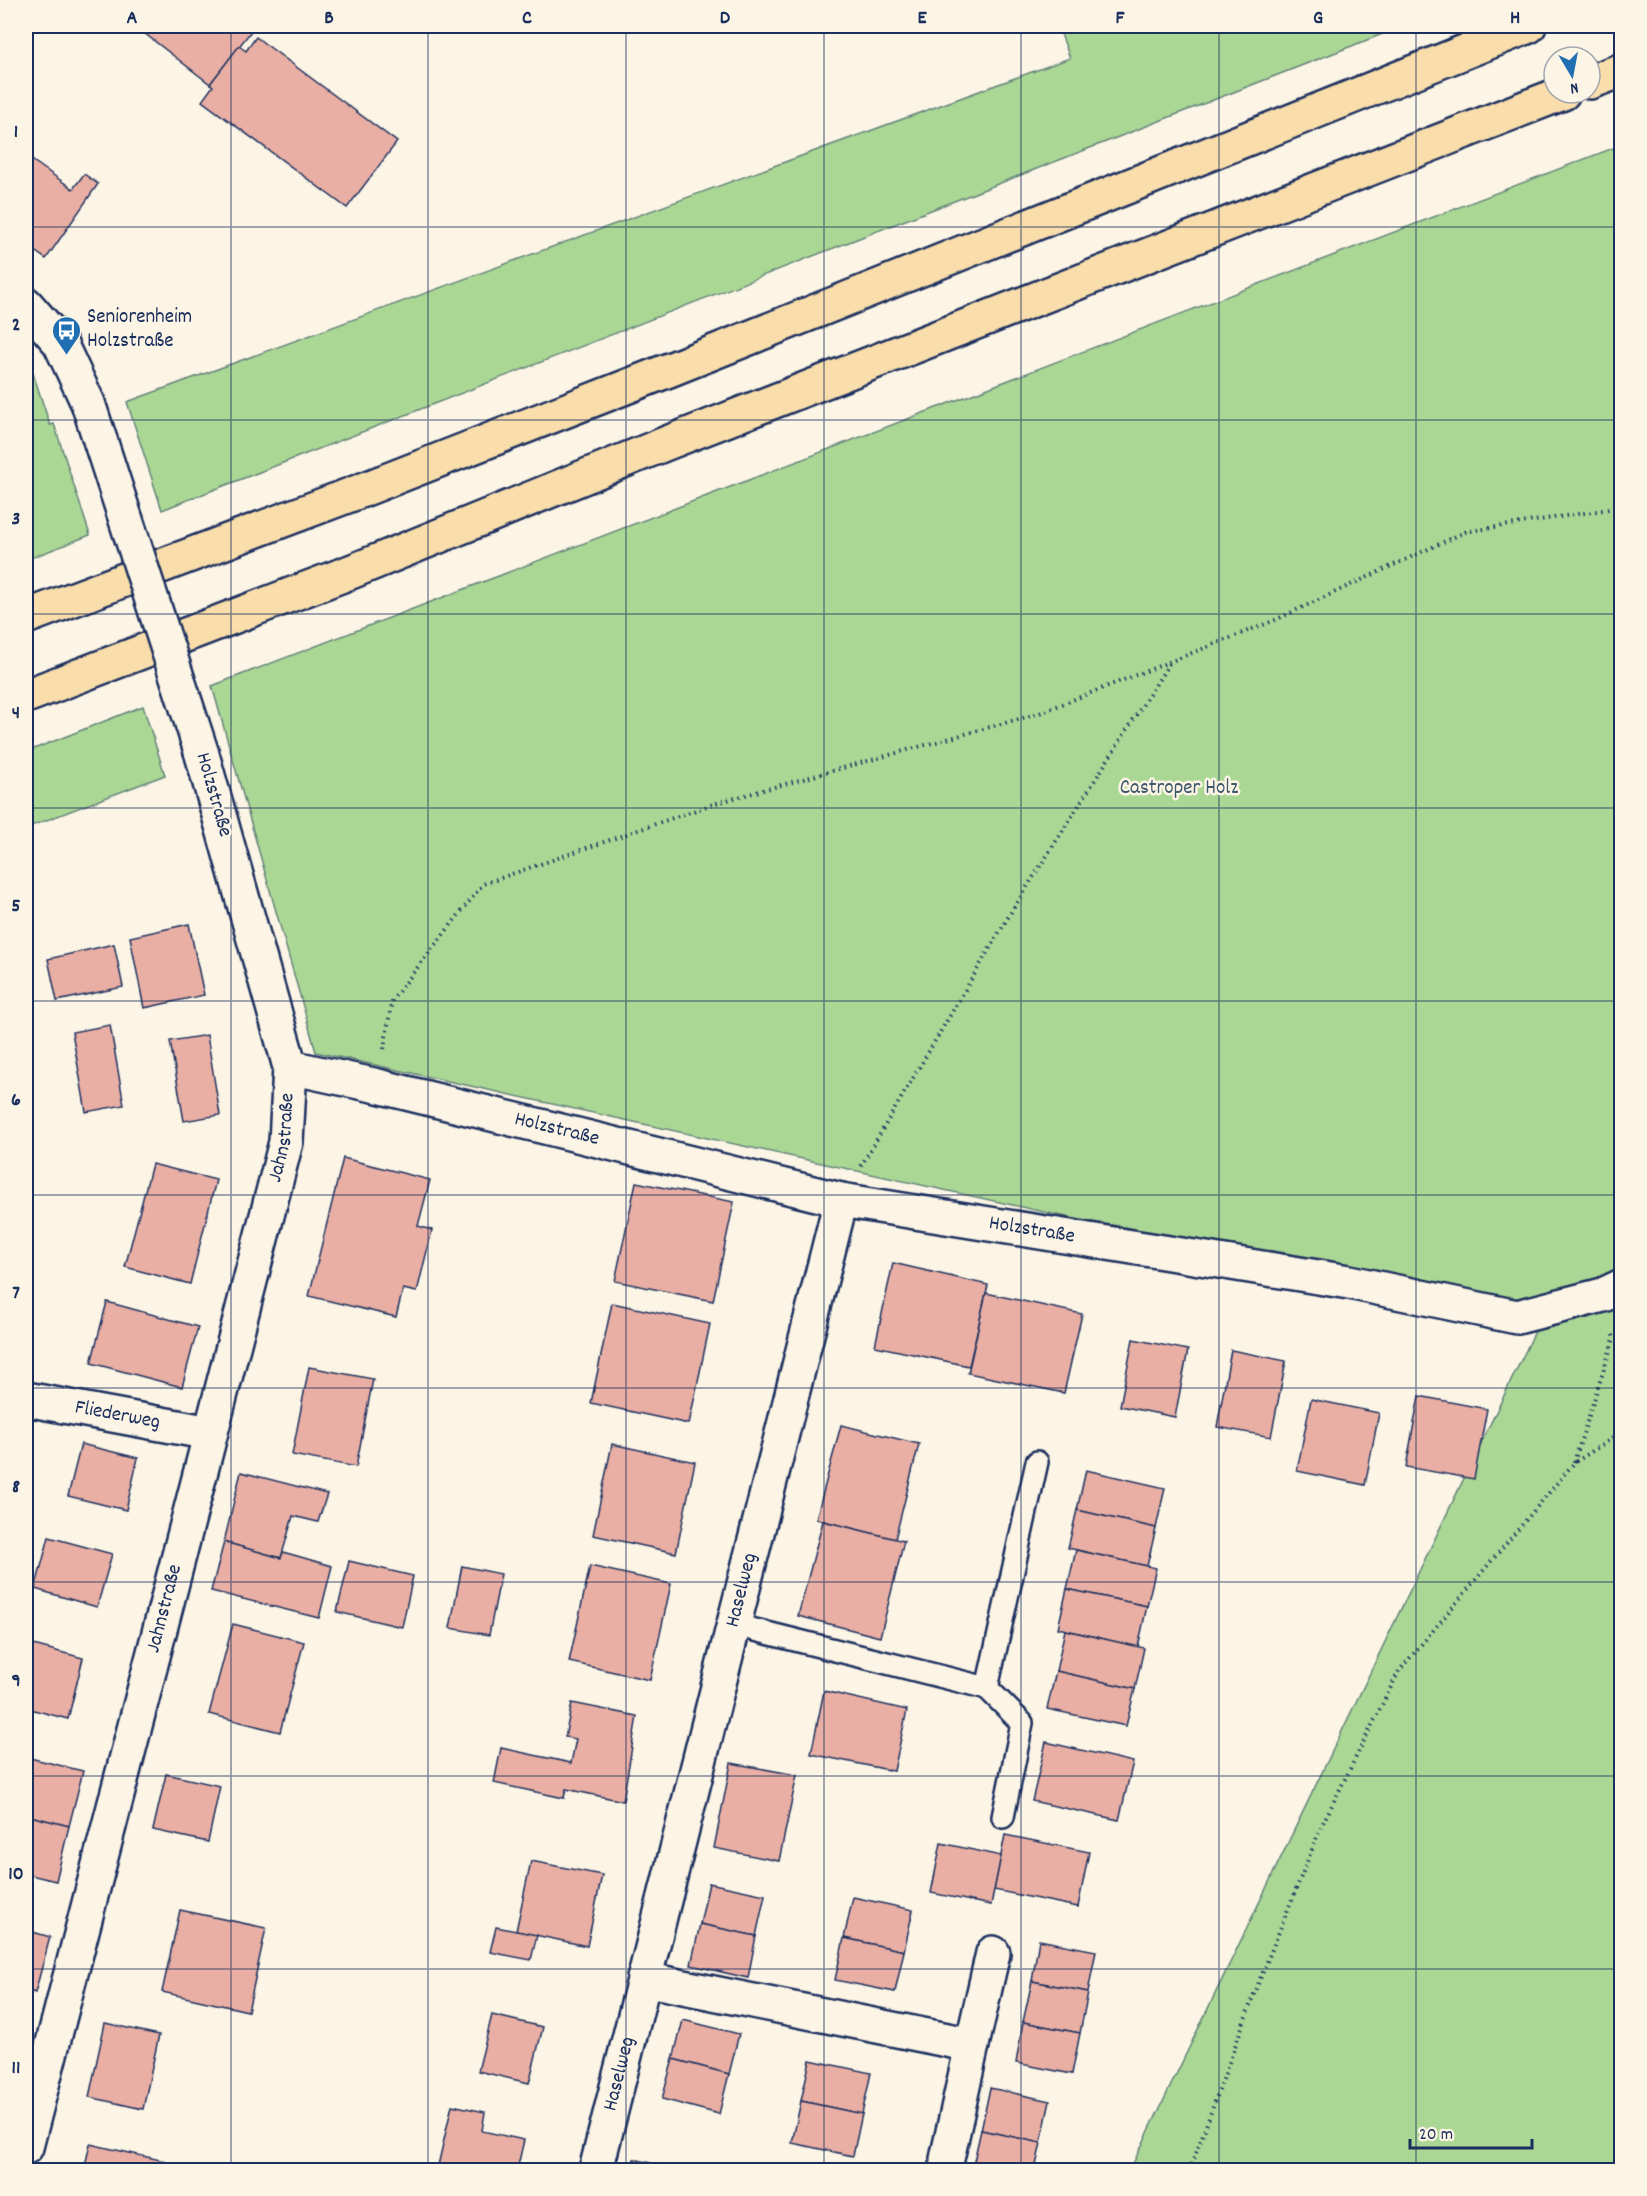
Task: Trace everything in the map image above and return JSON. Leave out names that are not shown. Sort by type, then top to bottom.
[{"type":"highway","points":[[26,617],[355,493],[680,366],[1529,26]]},
{"type":"highway","points":[[1602,78],[1622,70]]},
{"type":"highway","points":[[26,696],[353,571],[667,443],[1542,101]]},
{"type":"street","name":"Holzstraße","points":[[26,304],[60,343],[88,403],[201,751],[290,1067],[378,1086],[841,1200],[1349,1282],[1517,1317],[1612,1290]]},
{"type":"street","name":"Jahnstraße","points":[[26,2147],[286,1142],[290,1067]]},
{"type":"street","name":"Haselweg","points":[[596,2170],[841,1200]]},
{"type":"street","name":"Fliederweg","points":[[26,1399],[210,1433]]},
{"type":"street","points":[[947,2159],[993,1953]]},
{"type":"street","points":[[644,1979],[972,2045]]},
{"type":"lane","points":[[987,1688],[1037,1461]]},
{"type":"lane","points":[[735,1625],[987,1688],[1022,1723],[1004,1817]]},
{"type":"path","points":[[378,1086],[392,1000],[483,884],[713,804],[1037,714],[1273,621],[1465,532],[1622,507]]},
{"type":"path","points":[[841,1200],[1013,909],[1170,662]]},
{"type":"path","points":[[1574,1463],[1614,1338],[1612,1290]]},
{"type":"path","points":[[1190,2170],[1254,1994],[1321,1827],[1399,1671],[1574,1463],[1622,1432]]},
{"type":"green space","points":[[1058,26],[1403,26],[162,510],[127,402],[1070,58]]},
{"type":"green space","name":"Castroper Holz","points":[[1621,145],[1621,2170],[1130,2170],[1540,1321],[316,1052],[212,686]]},
{"type":"green space","points":[[26,359],[31,367],[50,425],[54,424],[90,535],[26,560]]},
{"type":"green space","points":[[143,706],[165,775],[26,828],[26,752]]},
{"type":"building","points":[[135,26],[255,26],[210,84]]},
{"type":"building","points":[[256,37],[397,142],[347,208],[202,101],[213,86],[210,84],[239,46],[246,51]]},
{"type":"building","points":[[26,156],[73,189],[84,174],[98,184],[46,259],[26,245]]},
{"type":"building","points":[[189,924],[204,995],[144,1008],[130,937]]},
{"type":"building","points":[[114,944],[123,987],[57,1001],[48,959]]},
{"type":"building","points":[[110,1025],[124,1105],[86,1112],[72,1032]]},
{"type":"building","points":[[207,1035],[220,1115],[184,1121],[170,1041]]},
{"type":"building","points":[[343,1158],[430,1180],[418,1226],[432,1230],[417,1292],[403,1289],[396,1317],[309,1296]]},
{"type":"building","points":[[152,1164],[216,1180],[190,1284],[125,1267]]},
{"type":"building","points":[[636,1182],[734,1202],[713,1301],[615,1281]]},
{"type":"building","points":[[893,1263],[988,1285],[969,1366],[875,1346]]},
{"type":"building","points":[[986,1293],[1082,1314],[1064,1393],[968,1373]]},
{"type":"building","points":[[107,1302],[198,1327],[182,1387],[91,1363]]},
{"type":"building","points":[[612,1303],[710,1324],[689,1424],[591,1403]]},
{"type":"building","points":[[1133,1339],[1188,1350],[1175,1417],[1120,1406]]},
{"type":"building","points":[[1231,1350],[1286,1361],[1271,1437],[1217,1427]]},
{"type":"building","points":[[309,1367],[373,1379],[356,1467],[292,1455]]},
{"type":"building","points":[[1419,1396],[1487,1409],[1474,1479],[1406,1467]]},
{"type":"building","points":[[1311,1399],[1379,1413],[1365,1485],[1297,1471]]},
{"type":"building","points":[[841,1425],[919,1444],[895,1539],[816,1519]]},
{"type":"building","points":[[81,1444],[138,1458],[126,1510],[68,1496]]},
{"type":"building","points":[[612,1444],[695,1462],[676,1553],[593,1535]]},
{"type":"building","points":[[1086,1470],[1165,1488],[1156,1528],[1077,1510]]},
{"type":"building","points":[[241,1472],[327,1494],[318,1522],[293,1516],[281,1558],[224,1542]]},
{"type":"building","points":[[1077,1510],[1156,1528],[1147,1566],[1068,1548]]},
{"type":"building","points":[[823,1521],[904,1541],[880,1637],[798,1616]]},
{"type":"building","points":[[49,1537],[112,1554],[97,1607],[35,1589]]},
{"type":"building","points":[[224,1542],[281,1558],[283,1552],[332,1566],[319,1618],[211,1591]]},
{"type":"building","points":[[1076,1550],[1156,1568],[1147,1606],[1067,1589]]},
{"type":"building","points":[[349,1561],[413,1576],[402,1627],[337,1612]]},
{"type":"building","points":[[462,1566],[501,1574],[489,1635],[450,1628]]},
{"type":"building","points":[[590,1566],[671,1584],[650,1680],[569,1662]]},
{"type":"building","points":[[1067,1589],[1147,1606],[1138,1647],[1058,1628]]},
{"type":"building","points":[[233,1624],[304,1642],[280,1732],[209,1714]]},
{"type":"building","points":[[1065,1630],[1144,1648],[1135,1689],[1056,1671]]},
{"type":"building","points":[[26,1643],[83,1658],[68,1719],[26,1708]]},
{"type":"building","points":[[1056,1671],[1135,1689],[1126,1726],[1047,1709]]},
{"type":"building","points":[[824,1691],[907,1710],[894,1771],[811,1754]]},
{"type":"building","points":[[572,1703],[637,1716],[623,1801],[566,1789],[564,1798],[494,1783],[501,1748],[571,1763],[576,1739],[565,1737]]},
{"type":"building","points":[[1046,1742],[1133,1762],[1119,1820],[1032,1801]]},
{"type":"building","points":[[26,1757],[83,1771],[69,1826],[26,1815]]},
{"type":"building","points":[[731,1763],[797,1775],[779,1861],[714,1848]]},
{"type":"building","points":[[166,1774],[220,1786],[208,1842],[153,1830]]},
{"type":"building","points":[[26,1815],[69,1826],[56,1881],[26,1874]]},
{"type":"building","points":[[1005,1835],[1089,1852],[1078,1907],[994,1890]]},
{"type":"building","points":[[941,1843],[1001,1856],[991,1905],[931,1893]]},
{"type":"building","points":[[531,1861],[602,1875],[587,1946],[516,1931]]},
{"type":"building","points":[[709,1883],[765,1895],[756,1936],[700,1924]]},
{"type":"building","points":[[853,1897],[913,1910],[904,1951],[844,1938]]},
{"type":"building","points":[[180,1910],[266,1928],[248,2011],[162,1992]]},
{"type":"building","points":[[700,1924],[756,1936],[748,1978],[691,1965]]},
{"type":"building","points":[[496,1927],[537,1935],[531,1960],[490,1952]]},
{"type":"building","points":[[26,1930],[50,1937],[35,1993],[26,1990]]},
{"type":"building","points":[[844,1938],[904,1951],[895,1992],[835,1980]]},
{"type":"building","points":[[1039,1940],[1096,1951],[1088,1992],[1032,1981]]},
{"type":"building","points":[[1032,1981],[1088,1992],[1080,2033],[1023,2022]]},
{"type":"building","points":[[492,2015],[543,2027],[529,2083],[478,2071]]},
{"type":"building","points":[[683,2020],[739,2034],[729,2074],[673,2059]]},
{"type":"building","points":[[1023,2022],[1080,2033],[1072,2074],[1016,2063]]},
{"type":"building","points":[[105,2023],[159,2035],[143,2109],[89,2097]]},
{"type":"building","points":[[673,2059],[729,2074],[719,2114],[662,2099]]},
{"type":"building","points":[[810,2060],[871,2073],[862,2114],[801,2101]]},
{"type":"building","points":[[990,2088],[1050,2101],[1041,2143],[981,2130]]},
{"type":"building","points":[[801,2101],[862,2114],[853,2156],[792,2143]]},
{"type":"building","points":[[452,2105],[485,2112],[482,2131],[524,2140],[517,2170],[437,2170]]},
{"type":"building","points":[[981,2130],[1041,2143],[1035,2170],[972,2170]]},
{"type":"building","points":[[90,2144],[165,2161],[163,2170],[84,2170]]},
{"type":"building","points":[[634,2159],[680,2170],[632,2170]]},
{"type":"place","name":"Seniorenheim Holzstraße","points":[[66,356]]}]
